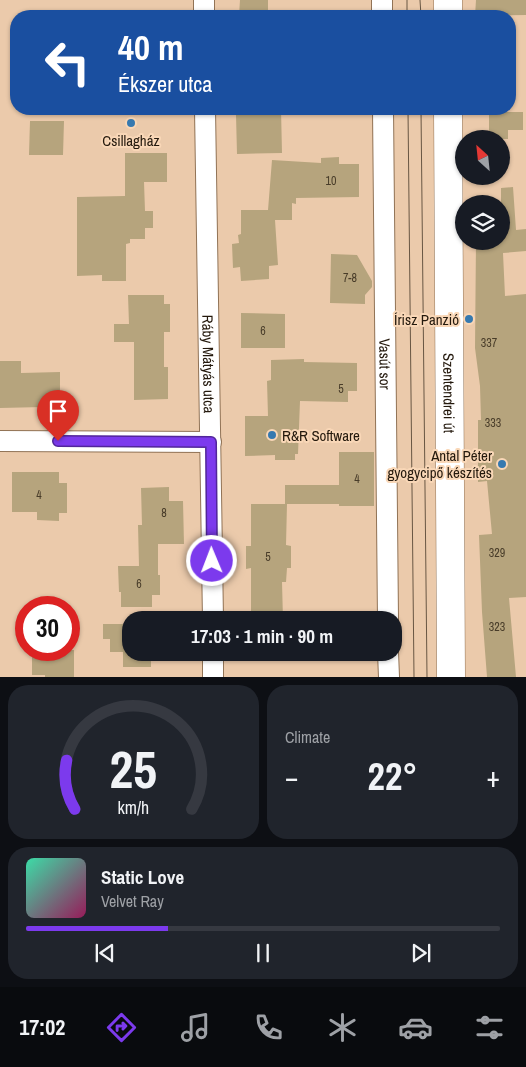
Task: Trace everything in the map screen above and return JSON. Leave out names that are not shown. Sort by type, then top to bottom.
[{"type":"main road","name":"Szentendrei út","points":[[448,115],[451,677]]},
{"type":"street","name":"Ráby Mátyás utca","points":[[205,115],[213,611]]},
{"type":"street","name":"Vasút sor","points":[[383,115],[388,611]]},
{"type":"street","points":[[0,441],[211,442]]},
{"type":"street","points":[[213,661],[213,677]]},
{"type":"street","points":[[388,661],[389,677]]},
{"type":"building","points":[[240,0],[268,0],[268,10],[239,10]]},
{"type":"building","points":[[476,0],[526,0],[526,15],[516,15],[516,10],[475,10]]},
{"type":"building","points":[[516,112],[523,112],[523,130],[489,130],[489,115],[516,115]]},
{"type":"building","points":[[236,115],[281,115],[282,153],[237,154]]},
{"type":"building","points":[[30,121],[64,121],[63,155],[29,155]]},
{"type":"building","points":[[125,153],[167,153],[167,182],[144,182],[145,211],[153,211],[153,228],[145,228],[145,239],[130,239],[130,243],[126,244],[126,281],[102,281],[102,275],[77,276],[77,197],[125,196]]},
{"type":"building","points":[[339,157],[339,164],[359,164],[359,197],[296,198],[296,204],[292,203],[292,220],[275,220],[278,265],[269,266],[269,279],[241,281],[240,267],[233,268],[232,244],[239,243],[241,210],[268,210],[272,160],[321,163],[321,158]]},
{"type":"building","points":[[513,187],[516,230],[526,229],[526,251],[503,253],[505,296],[526,294],[526,597],[509,598],[516,677],[487,677],[479,535],[492,534],[487,481],[478,482],[478,420],[481,420],[480,386],[475,348],[476,250],[510,250],[510,195],[501,195],[501,188]]},
{"type":"building","points":[[331,254],[357,255],[372,281],[372,287],[365,295],[365,304],[330,303]]},
{"type":"building","points":[[128,295],[164,295],[164,304],[170,304],[170,332],[164,332],[164,367],[168,367],[168,399],[134,400],[134,342],[114,342],[114,324],[129,324]]},
{"type":"building","points":[[241,313],[285,314],[285,348],[241,348]]},
{"type":"building","points":[[304,359],[304,362],[357,363],[357,391],[348,391],[348,402],[300,401],[298,454],[295,454],[295,460],[275,460],[275,455],[245,456],[245,416],[268,416],[267,381],[271,380],[271,360]]},
{"type":"building","points":[[0,361],[21,361],[21,373],[60,372],[60,404],[43,405],[43,407],[0,408]]},
{"type":"building","points":[[339,452],[374,452],[374,506],[287,504],[286,545],[291,546],[291,568],[287,568],[286,582],[282,582],[283,611],[251,611],[251,568],[246,569],[246,546],[251,546],[251,504],[285,504],[285,485],[339,485]]},
{"type":"building","points":[[12,472],[59,472],[59,483],[67,483],[67,513],[59,513],[59,521],[37,520],[37,512],[12,512]]},
{"type":"building","points":[[169,487],[169,501],[183,501],[184,544],[158,544],[160,595],[152,595],[152,607],[121,607],[118,566],[139,566],[138,525],[142,525],[141,488]]},
{"type":"building","points":[[103,624],[122,624],[122,652],[110,652],[110,639],[103,639]]},
{"type":"building","points":[[32,661],[74,661],[74,677],[32,675]]},
{"type":"building","points":[[123,661],[151,661],[151,667],[123,667]]},
{"type":"tram line","points":[[407,0],[407,10]]},
{"type":"tram line","points":[[420,0],[421,10]]},
{"type":"tram line","points":[[408,115],[414,677]]},
{"type":"tram line","points":[[421,115],[427,677]]},
{"type":"place","name":"Csillagház","points":[[131,123]]},
{"type":"place","name":"Írisz Panzió","points":[[469,319]]},
{"type":"place","name":"R&R Software","points":[[272,435]]},
{"type":"place","name":"Antal Péter gyogycipő készítés","points":[[502,464]]},
{"type":"route","points":[[58,441],[211,442],[212,561]]}]
